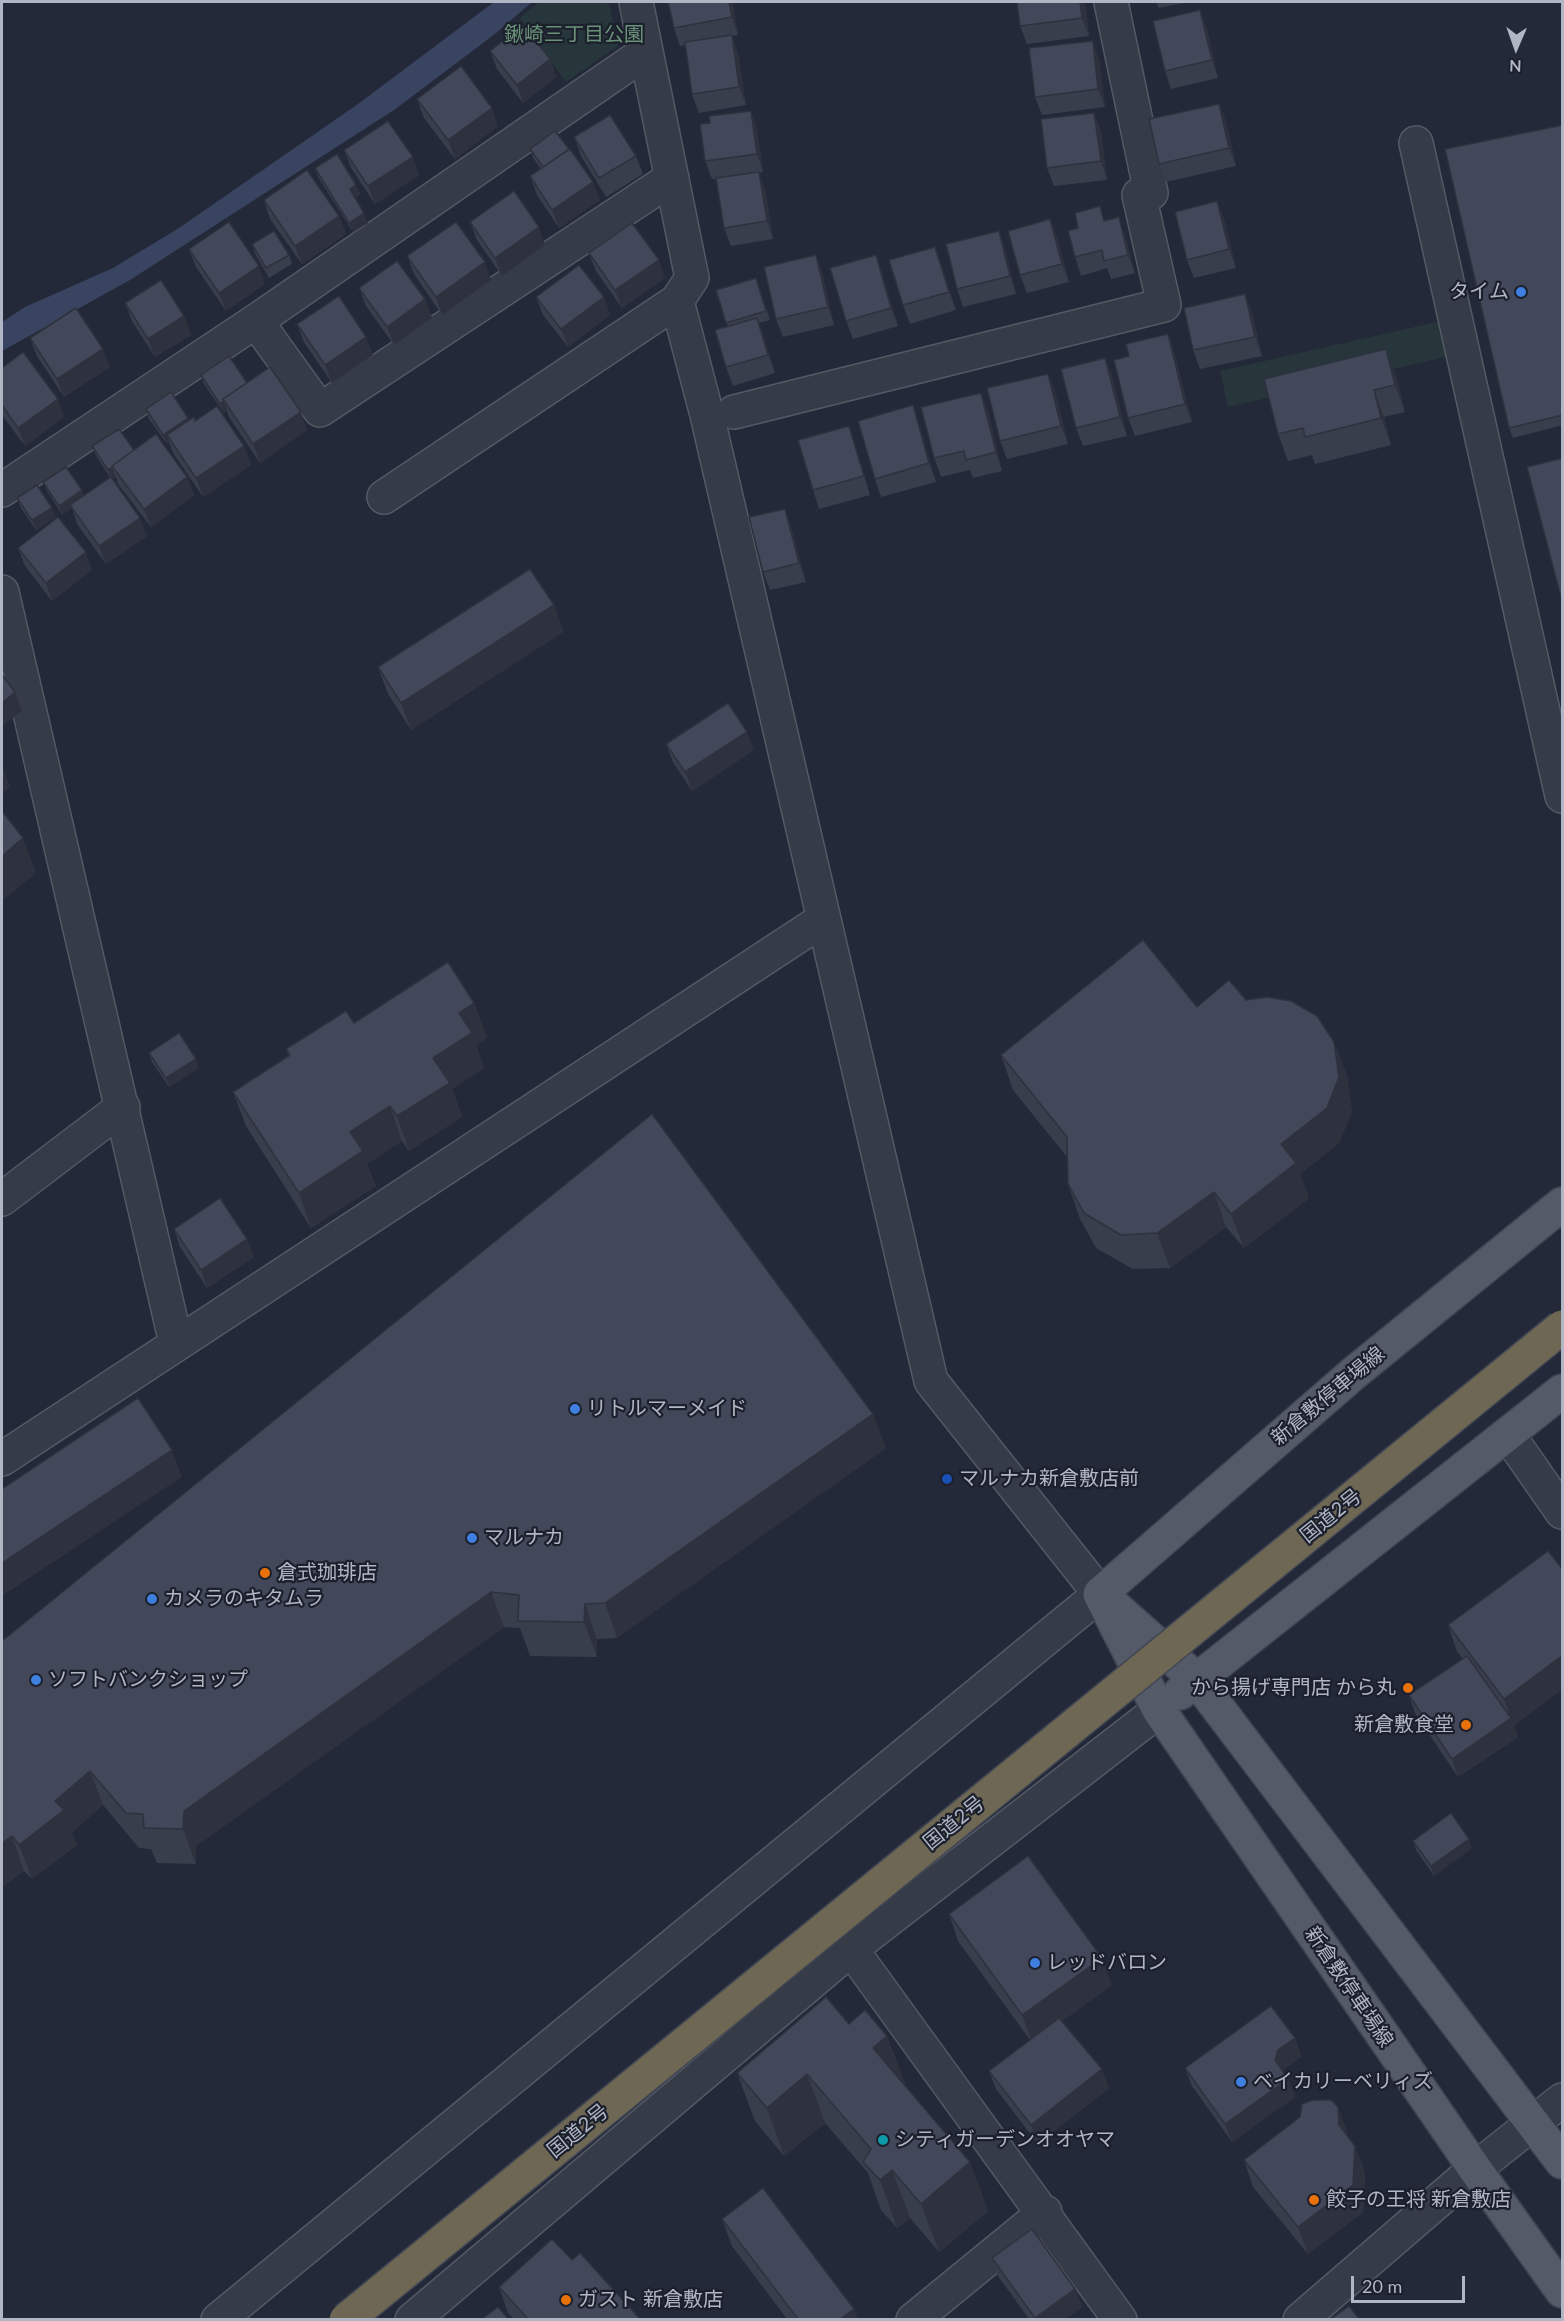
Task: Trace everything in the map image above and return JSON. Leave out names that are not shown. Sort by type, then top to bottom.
[{"type":"highway","name":"国道2号","points":[[346,2319],[1563,1327]]},
{"type":"main road","name":"新倉敷停車場線","points":[[1563,1204],[1354,1372],[1100,1594],[1159,1710],[1475,2169],[1563,2291]]},
{"type":"main road","points":[[1159,1710],[1509,1436],[1563,1391]]},
{"type":"main road","points":[[1100,1594],[1196,1680],[1563,2162]]},
{"type":"street","points":[[384,497],[677,301],[692,278],[636,2]]},
{"type":"street","points":[[734,412],[1164,305],[1139,195],[1151,193],[1111,2]]},
{"type":"street","points":[[2,490],[256,321],[646,52]]},
{"type":"street","points":[[1416,143],[1563,796]]},
{"type":"street","points":[[256,321],[320,410],[672,178]]},
{"type":"street","points":[[218,2319],[1100,1594],[930,1381],[707,415],[677,301]]},
{"type":"street","points":[[2,600],[123,1107],[176,1344]]},
{"type":"street","points":[[2,1459],[825,920]]},
{"type":"street","points":[[2,1199],[123,1107]]},
{"type":"street","points":[[1509,1436],[1563,1512]]},
{"type":"street","points":[[412,2319],[851,1949],[1159,1710]]},
{"type":"street","points":[[851,1949],[1045,2212],[1120,2319]]},
{"type":"street","points":[[1300,2319],[1475,2169],[1563,2100]]},
{"type":"street","points":[[914,2319],[1045,2212]]},
{"type":"green space","name":"鍬崎三丁目公園","points":[[539,2],[609,2],[618,46],[566,82],[520,18]]},
{"type":"green space","points":[[1441,321],[1450,356],[1228,407],[1220,371]]},
{"type":"water","points":[[494,2],[532,2],[495,34],[394,110],[130,280],[2,351],[2,322],[25,307],[113,268],[179,228],[358,104]]},
{"type":"building","points":[[668,2],[729,2],[732,17],[674,28]]},
{"type":"building","points":[[1017,2],[1080,2],[1082,18],[1020,26]]},
{"type":"building","points":[[1200,10],[1212,60],[1165,71],[1153,21]]},
{"type":"building","points":[[523,25],[550,59],[517,85],[490,51]]},
{"type":"building","points":[[732,35],[739,87],[692,94],[685,42]]},
{"type":"building","points":[[1093,41],[1098,89],[1035,97],[1029,48]]},
{"type":"building","points":[[461,66],[492,108],[448,140],[417,99]]},
{"type":"building","points":[[1219,104],[1229,148],[1159,164],[1149,119]]},
{"type":"building","points":[[751,111],[757,154],[705,161],[700,124],[710,123],[709,116]]},
{"type":"building","points":[[1094,113],[1101,161],[1047,168],[1041,119]]},
{"type":"building","points":[[610,115],[636,156],[599,178],[574,137]]},
{"type":"building","points":[[388,121],[413,157],[368,186],[344,150]]},
{"type":"building","name":"タイム","points":[[1563,125],[1563,415],[1509,428],[1445,149]]},
{"type":"building","points":[[555,131],[569,149],[543,167],[530,149]]},
{"type":"building","points":[[570,149],[593,182],[552,210],[530,176]]},
{"type":"building","points":[[337,154],[356,185],[350,189],[364,213],[349,223],[315,168]]},
{"type":"building","points":[[307,170],[339,216],[295,246],[264,200]]},
{"type":"building","points":[[759,172],[767,221],[724,228],[716,178]]},
{"type":"building","points":[[514,191],[539,227],[495,258],[470,222]]},
{"type":"building","points":[[1217,201],[1229,249],[1187,260],[1175,212]]},
{"type":"building","points":[[1100,206],[1104,221],[1119,217],[1128,255],[1104,261],[1102,250],[1075,257],[1068,231],[1078,228],[1075,213]]},
{"type":"building","points":[[1050,219],[1062,264],[1020,275],[1008,231]]},
{"type":"building","points":[[229,222],[259,266],[219,293],[189,249]]},
{"type":"building","points":[[456,222],[485,262],[436,297],[407,256]]},
{"type":"building","points":[[632,223],[659,260],[615,290],[589,253]]},
{"type":"building","points":[[274,231],[289,255],[266,268],[252,244]]},
{"type":"building","points":[[999,231],[1010,276],[957,289],[946,244]]},
{"type":"building","points":[[935,247],[949,292],[903,305],[889,260]]},
{"type":"building","points":[[816,255],[828,307],[776,319],[764,267]]},
{"type":"building","points":[[876,255],[891,308],[846,321],[830,268]]},
{"type":"building","points":[[397,261],[425,299],[387,327],[359,288]]},
{"type":"building","points":[[579,265],[604,297],[561,329],[536,297]]},
{"type":"building","points":[[756,278],[766,311],[726,323],[716,290]]},
{"type":"building","points":[[161,280],[184,316],[148,339],[125,303]]},
{"type":"building","points":[[1245,294],[1255,337],[1193,350],[1184,308]]},
{"type":"building","points":[[339,296],[366,337],[325,365],[297,324]]},
{"type":"building","points":[[76,308],[103,349],[57,379],[30,338]]},
{"type":"building","points":[[757,318],[768,355],[726,367],[715,330]]},
{"type":"building","points":[[1168,334],[1185,404],[1128,418],[1114,360],[1129,356],[1126,344]]},
{"type":"building","points":[[1386,349],[1395,385],[1374,390],[1381,418],[1305,437],[1303,428],[1278,434],[1264,379]]},
{"type":"building","points":[[23,352],[58,399],[18,428],[2,405],[2,368]]},
{"type":"building","points":[[229,356],[247,383],[223,399],[224,401],[220,404],[201,375]]},
{"type":"building","points":[[1105,358],[1120,417],[1076,428],[1061,369]]},
{"type":"building","points":[[270,367],[301,412],[253,444],[223,399]]},
{"type":"building","points":[[1048,374],[1061,426],[1000,441],[987,388]]},
{"type":"building","points":[[171,392],[188,418],[163,435],[146,409]]},
{"type":"building","points":[[981,393],[996,452],[966,460],[964,451],[934,458],[921,407]]},
{"type":"building","points":[[913,405],[929,463],[875,479],[858,421]]},
{"type":"building","points":[[217,406],[244,446],[196,478],[167,435],[194,417],[195,421]]},
{"type":"building","points":[[849,426],[864,476],[813,490],[798,440]]},
{"type":"building","points":[[119,429],[134,450],[108,470],[92,446]]},
{"type":"building","points":[[156,434],[187,477],[144,509],[112,466]]},
{"type":"building","points":[[1563,458],[1563,605],[1527,467]]},
{"type":"building","points":[[66,467],[82,490],[59,506],[43,482]]},
{"type":"building","points":[[111,477],[140,518],[99,546],[70,505]]},
{"type":"building","points":[[37,485],[52,508],[32,520],[17,498]]},
{"type":"building","points":[[785,509],[799,563],[763,572],[749,517]]},
{"type":"building","points":[[58,517],[86,552],[46,583],[18,548]]},
{"type":"building","points":[[530,569],[554,605],[401,703],[378,667]]},
{"type":"building","points":[[2,675],[15,692],[2,703]]},
{"type":"building","points":[[728,703],[747,732],[685,772],[666,744]]},
{"type":"building","points":[[2,811],[23,838],[2,856]]},
{"type":"building","points":[[1143,940],[1197,1007],[1229,980],[1246,1000],[1267,997],[1291,1001],[1317,1016],[1334,1042],[1339,1077],[1327,1108],[1281,1144],[1296,1163],[1231,1214],[1214,1192],[1157,1233],[1121,1235],[1084,1213],[1068,1184],[1067,1137],[1001,1055]]},
{"type":"building","points":[[448,962],[474,1003],[459,1013],[472,1033],[433,1058],[450,1083],[397,1116],[390,1106],[350,1132],[363,1151],[299,1193],[233,1092],[290,1055],[286,1049],[346,1011],[354,1023]]},
{"type":"building","points":[[179,1033],[196,1059],[166,1078],[149,1053]]},
{"type":"building","name":"マルナカ","points":[[652,1114],[873,1414],[605,1603],[585,1604],[584,1622],[518,1621],[519,1595],[491,1592],[184,1811],[183,1829],[144,1828],[143,1814],[126,1813],[90,1771],[55,1801],[64,1810],[19,1845],[12,1836],[2,1843],[2,1641]]},
{"type":"building","points":[[220,1198],[247,1239],[201,1270],[174,1229]]},
{"type":"building","points":[[138,1398],[172,1450],[2,1563],[2,1489]]},
{"type":"building","points":[[1548,1551],[1563,1570],[1563,1655],[1504,1699],[1448,1625]]},
{"type":"building","name":"新倉敷食堂","points":[[1467,1656],[1511,1718],[1452,1759],[1409,1695]]},
{"type":"building","points":[[1451,1813],[1469,1839],[1431,1866],[1413,1841]]},
{"type":"building","name":"レッドバロン","points":[[1028,1856],[1102,1958],[1022,2015],[949,1914]]},
{"type":"building","points":[[826,1997],[849,2024],[865,2010],[887,2036],[873,2048],[970,2162],[921,2204],[892,2170],[880,2180],[863,2162],[871,2149],[807,2074],[767,2108],[737,2073]]},
{"type":"building","name":"ベイカリーベリィズ","points":[[1271,2006],[1295,2038],[1278,2050],[1275,2060],[1288,2079],[1225,2124],[1185,2068]]},
{"type":"building","points":[[1059,2018],[1102,2069],[1031,2125],[989,2071]]},
{"type":"building","name":"餃子の王将 新倉敷店","points":[[1313,2100],[1331,2100],[1338,2107],[1339,2125],[1355,2146],[1353,2185],[1298,2227],[1244,2160],[1300,2117],[1302,2104]]},
{"type":"building","points":[[763,2188],[854,2309],[840,2319],[798,2319],[722,2219]]},
{"type":"building","points":[[1032,2229],[1075,2289],[1035,2318],[992,2258]]},
{"type":"building","points":[[552,2239],[572,2260],[580,2253],[640,2319],[528,2319],[499,2287]]},
{"type":"building","points":[[1349,2306],[1359,2319],[1331,2319]]},
{"type":"building","points":[[498,2307],[508,2319],[482,2319]]},
{"type":"place","name":"タイム","points":[[1521,292]]},
{"type":"place","name":"リトルマーメイド","points":[[575,1409]]},
{"type":"place","name":"マルナカ新倉敷店前","points":[[947,1479]]},
{"type":"place","name":"マルナカ","points":[[472,1538]]},
{"type":"place","name":"倉式珈琲店","points":[[265,1573]]},
{"type":"place","name":"カメラのキタムラ","points":[[152,1599]]},
{"type":"place","name":"ソフトバンクショップ","points":[[36,1680]]},
{"type":"place","name":"から揚げ専門店 から丸","points":[[1408,1688]]},
{"type":"place","name":"新倉敷食堂","points":[[1466,1725]]},
{"type":"place","name":"レッドバロン","points":[[1035,1963]]},
{"type":"place","name":"ベイカリーベリィズ","points":[[1241,2082]]},
{"type":"place","name":"シティガーデンオオヤマ","points":[[883,2140]]},
{"type":"place","name":"餃子の王将 新倉敷店","points":[[1314,2200]]},
{"type":"place","name":"ガスト 新倉敷店","points":[[566,2300]]}]
